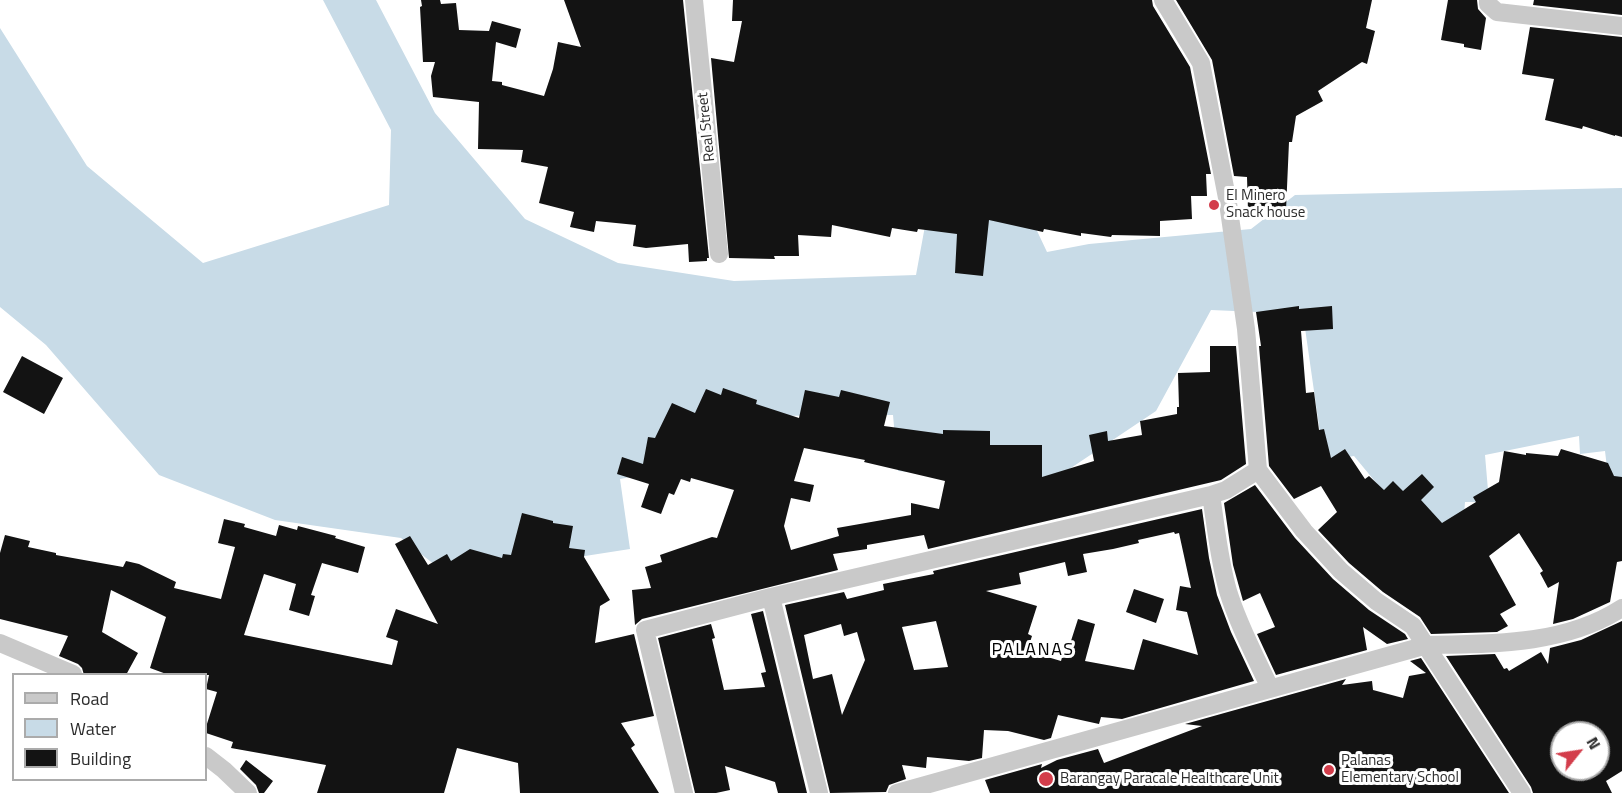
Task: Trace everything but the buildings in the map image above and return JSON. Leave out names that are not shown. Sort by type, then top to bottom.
[{"type":"street","name":"Real Street","points":[[694,0],[719,254]]},
{"type":"street","points":[[1163,0],[1201,63],[1228,203],[1246,329],[1258,470],[1304,531],[1341,571],[1376,601],[1413,626],[1522,793]]},
{"type":"street","points":[[1488,0],[1488,4],[1497,12],[1622,26]]},
{"type":"street","points":[[684,793],[645,630],[771,597],[1211,495],[1226,490],[1258,470]]},
{"type":"street","points":[[1211,495],[1218,546],[1228,590],[1270,688]]},
{"type":"street","points":[[771,597],[819,793]]},
{"type":"street","points":[[897,793],[1427,645],[1500,644],[1567,633],[1611,615],[1622,608]]},
{"type":"street","points":[[0,643],[68,673]]},
{"type":"street","points":[[207,757],[248,793]]},
{"type":"water","points":[[323,0],[376,0],[435,113],[525,219],[618,263],[734,281],[916,275],[927,215],[1030,216],[1047,252],[1089,244],[1251,229],[1295,195],[1622,188],[1622,491],[1610,493],[1605,451],[1580,454],[1579,436],[1485,455],[1489,502],[1465,502],[1459,583],[1354,456],[1324,461],[1303,314],[1211,310],[1156,411],[1047,484],[898,471],[893,415],[757,416],[656,472],[620,479],[630,549],[450,577],[401,538],[275,520],[159,475],[46,345],[0,307],[0,28],[87,166],[203,263],[389,205],[391,130]]},
{"type":"place","name":"El Minero Snack house","points":[[1214,205]]},
{"type":"place","name":"Palanas Elementary School","points":[[1329,770]]},
{"type":"place","name":"Barangay Paracale Healthcare Unit","points":[[1046,779]]},
{"type":"district","name":"PALANAS","points":[[1033,651]]}]
